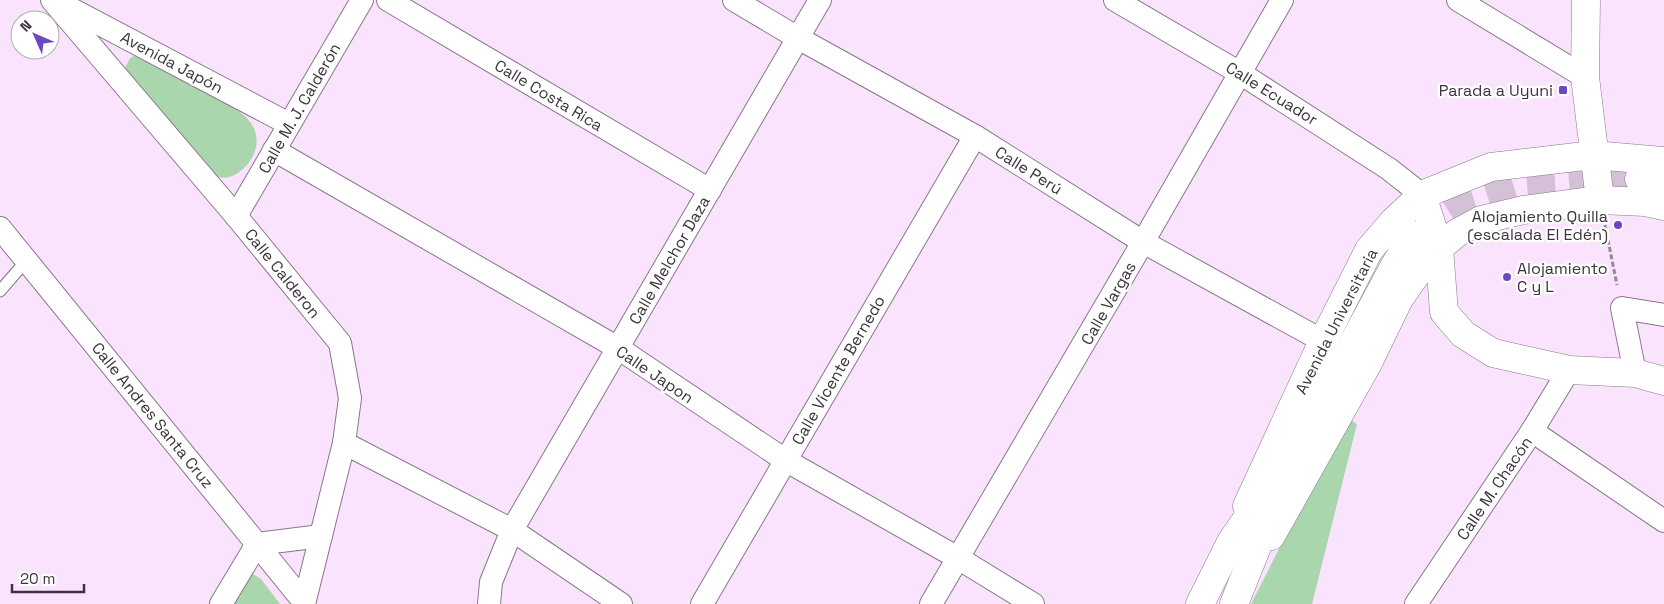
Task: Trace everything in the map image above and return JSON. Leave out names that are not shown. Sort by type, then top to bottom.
[{"type":"main road","points":[[1586,0],[1585,77],[1600,200]]},
{"type":"main road","name":"Avenida Universitaria","points":[[1200,604],[1231,542],[1323,340],[1369,250],[1394,220],[1422,195],[1491,167],[1594,155],[1664,161]]},
{"type":"main road","points":[[1422,195],[1439,248],[1444,312]]},
{"type":"main road","points":[[1237,598],[1368,363],[1400,299],[1429,256],[1457,233],[1481,220],[1523,210],[1600,200],[1644,202],[1664,206]]},
{"type":"main road","points":[[1237,598],[1300,442],[1390,274],[1414,235]]},
{"type":"main road","points":[[1400,299],[1418,296],[1444,312],[1463,334],[1493,352],[1569,370],[1634,373],[1664,381]]},
{"type":"main road","points":[[1231,542],[1300,442]]},
{"type":"street","name":"Avenida Japón","points":[[54,0],[289,124]]},
{"type":"street","name":"Calle Calderon","points":[[54,0],[340,343],[350,398],[344,443],[304,603]]},
{"type":"street","name":"Calle M. J. Calderón","points":[[236,216],[362,0]]},
{"type":"street","name":"Calle Costa Rica","points":[[388,0],[710,190]]},
{"type":"street","name":"Calle Perú","points":[[734,0],[798,38],[975,136],[1143,242],[1323,340]]},
{"type":"street","name":"Calle Melchor Daza","points":[[489,604],[491,582],[512,530],[820,0]]},
{"type":"street","name":"Calle Ecuador","points":[[1115,0],[1240,73],[1389,169],[1422,195]]},
{"type":"street","name":"Calle Vargas","points":[[931,604],[1282,0]]},
{"type":"street","points":[[1458,0],[1585,77]]},
{"type":"street","name":"Calle Vicente Bernedo","points":[[702,604],[784,460],[975,136]]},
{"type":"street","name":"Calle Japon","points":[[274,150],[618,348],[784,460],[958,558],[1033,604]]},
{"type":"street","name":"Calle Andres Santa Cruz","points":[[0,228],[304,603]]},
{"type":"street","points":[[1634,373],[1622,308],[1664,315]]},
{"type":"street","name":"Calle M. Chacón","points":[[1416,604],[1532,431],[1569,370]]},
{"type":"street","points":[[1532,431],[1664,521]]},
{"type":"street","points":[[344,443],[512,530],[620,604]]},
{"type":"street","points":[[221,604],[257,544],[321,536]]},
{"type":"lane","points":[[0,291],[27,260]]},
{"type":"path","points":[[1600,200],[1622,308]]},
{"type":"green space","points":[[134,56],[141,57],[230,106],[247,118],[254,129],[257,140],[255,152],[244,168],[232,176],[224,178],[209,174],[125,68],[130,58]]},
{"type":"green space","points":[[1346,417],[1357,424],[1312,604],[1251,604]]},
{"type":"green space","points":[[251,573],[261,579],[280,604],[233,604]]},
{"type":"tunnel","points":[[1414,235],[1471,199],[1524,182],[1581,178],[1639,179]]},
{"type":"place","name":"Parada a Uyuni","points":[[1563,90]]},
{"type":"place","name":"Alojamiento Quilla (escalada El Edén)","points":[[1618,225]]},
{"type":"place","name":"Alojamiento C y L","points":[[1507,277]]}]
